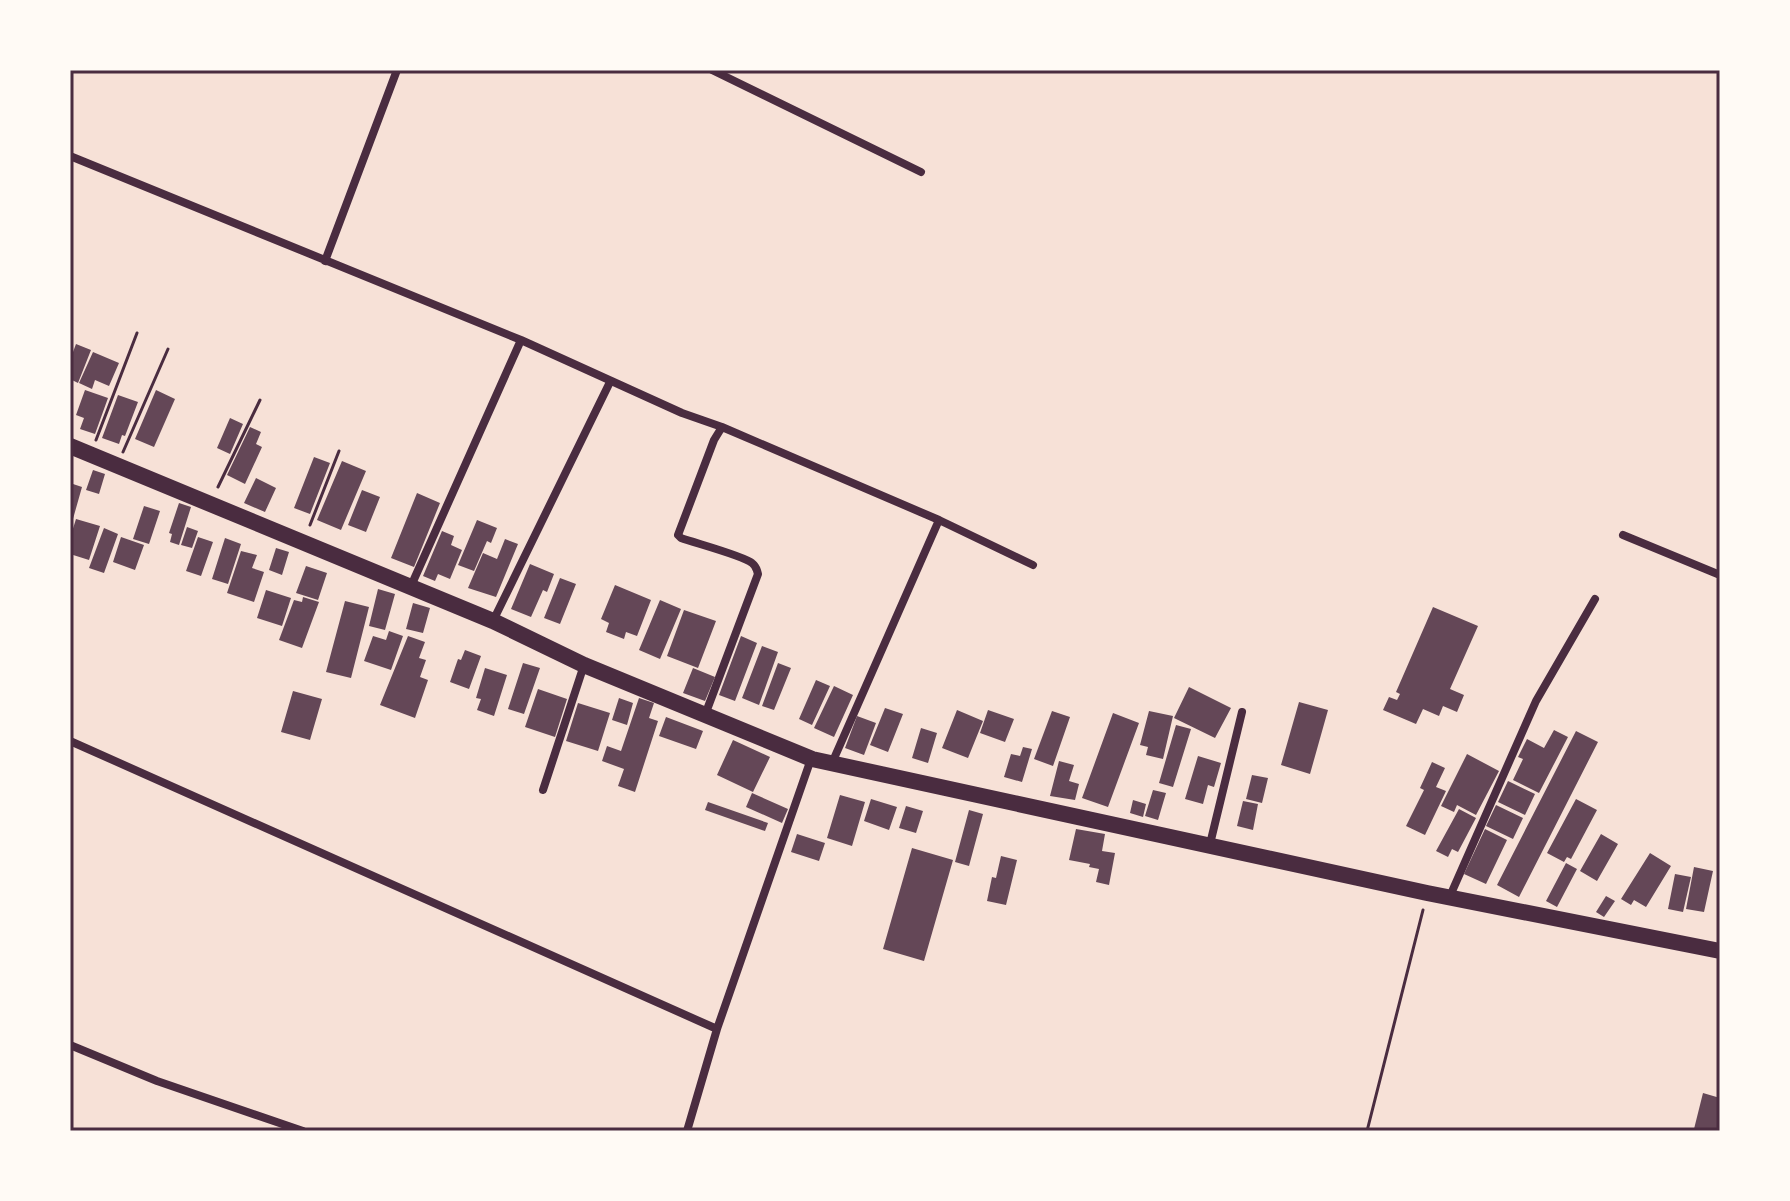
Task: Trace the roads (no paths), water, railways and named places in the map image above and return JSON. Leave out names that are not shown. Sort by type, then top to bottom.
[{"type":"main road","points":[[70,446],[493,621],[584,665],[812,759],[1427,893],[1720,951]]},
{"type":"street","points":[[325,261],[397,70]]},
{"type":"street","points":[[712,70],[921,172]]},
{"type":"street","points":[[70,156],[521,340],[610,382],[939,520],[1033,565]]},
{"type":"street","points":[[410,587],[521,340]]},
{"type":"street","points":[[493,621],[610,382]]},
{"type":"street","points":[[705,715],[758,574],[747,560],[678,535],[714,440],[722,427]]},
{"type":"street","points":[[832,763],[939,520]]},
{"type":"street","points":[[1623,535],[1720,575]]},
{"type":"street","points":[[1450,896],[1536,701],[1595,599]]},
{"type":"street","points":[[543,790],[584,665]]},
{"type":"street","points":[[1210,844],[1242,712]]},
{"type":"street","points":[[70,741],[717,1029]]},
{"type":"street","points":[[687,1131],[717,1029],[812,759]]},
{"type":"street","points":[[70,1045],[157,1081],[303,1131]]}]
